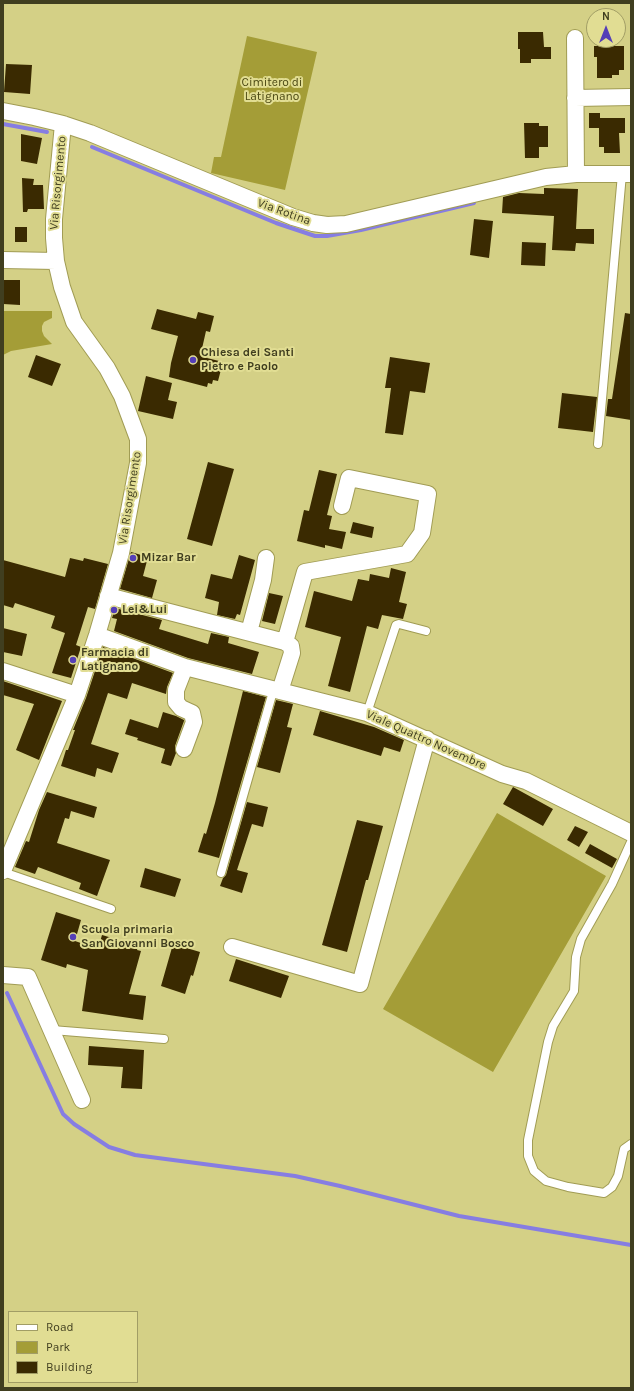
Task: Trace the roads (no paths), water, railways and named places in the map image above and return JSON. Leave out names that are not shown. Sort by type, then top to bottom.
[{"type":"street","points":[[575,38],[576,174]]},
{"type":"street","points":[[575,98],[631,97]]},
{"type":"street","name":"Via Rotina","points":[[3,111],[63,124],[90,133],[313,224],[346,224],[546,177],[576,174],[627,174]]},
{"type":"street","name":"Via Risorgimento","points":[[3,872],[77,695],[97,635],[122,545],[138,463],[138,439],[134,425],[122,396],[110,373],[74,322],[65,298],[56,261],[54,219],[63,124]]},
{"type":"street","points":[[3,260],[56,261]]},
{"type":"street","points":[[285,642],[305,572],[407,554],[422,533],[428,494],[349,478],[342,506]]},
{"type":"street","points":[[249,632],[263,580],[266,558]]},
{"type":"street","points":[[108,596],[285,642],[291,646],[292,653],[280,691]]},
{"type":"street","name":"Viale Quattro Novembre","points":[[97,635],[185,667],[367,713],[502,774],[526,781],[631,833]]},
{"type":"street","points":[[184,749],[194,722],[192,713],[181,708],[176,702],[176,690],[185,667]]},
{"type":"street","points":[[3,671],[77,695]]},
{"type":"street","points":[[232,947],[360,984],[427,739]]},
{"type":"street","points":[[3,975],[28,977],[82,1100]]},
{"type":"lane","points":[[598,444],[627,174]]},
{"type":"lane","points":[[367,713],[396,625],[399,624],[426,630]]},
{"type":"lane","points":[[221,873],[272,695],[280,691]]},
{"type":"lane","points":[[631,842],[612,884],[581,939],[576,957],[574,991],[553,1026],[548,1042],[528,1140],[528,1156],[534,1171],[546,1182],[604,1193],[612,1187],[618,1176],[624,1149],[631,1144]]},
{"type":"lane","points":[[3,872],[111,909]]},
{"type":"lane","points":[[52,1030],[164,1039]]},
{"type":"waterway","points":[[3,124],[47,132]]},
{"type":"waterway","points":[[92,147],[276,223],[315,236],[327,236],[361,230],[474,203]]},
{"type":"waterway","points":[[7,993],[63,1114],[74,1124],[109,1147],[135,1155],[295,1176],[459,1216],[631,1245]]},
{"type":"place","name":"Chiesa dei Santi Pietro e Paolo","points":[[193,360]]},
{"type":"place","name":"Mizar Bar","points":[[133,558]]},
{"type":"place","name":"Lei&Lui","points":[[114,610]]},
{"type":"place","name":"Farmacia di Latignano","points":[[73,660]]},
{"type":"place","name":"Scuola primaria San Giovanni Bosco","points":[[73,937]]},
{"type":"park label","name":"Cimitero di Latignano","points":[[272,90]]}]
